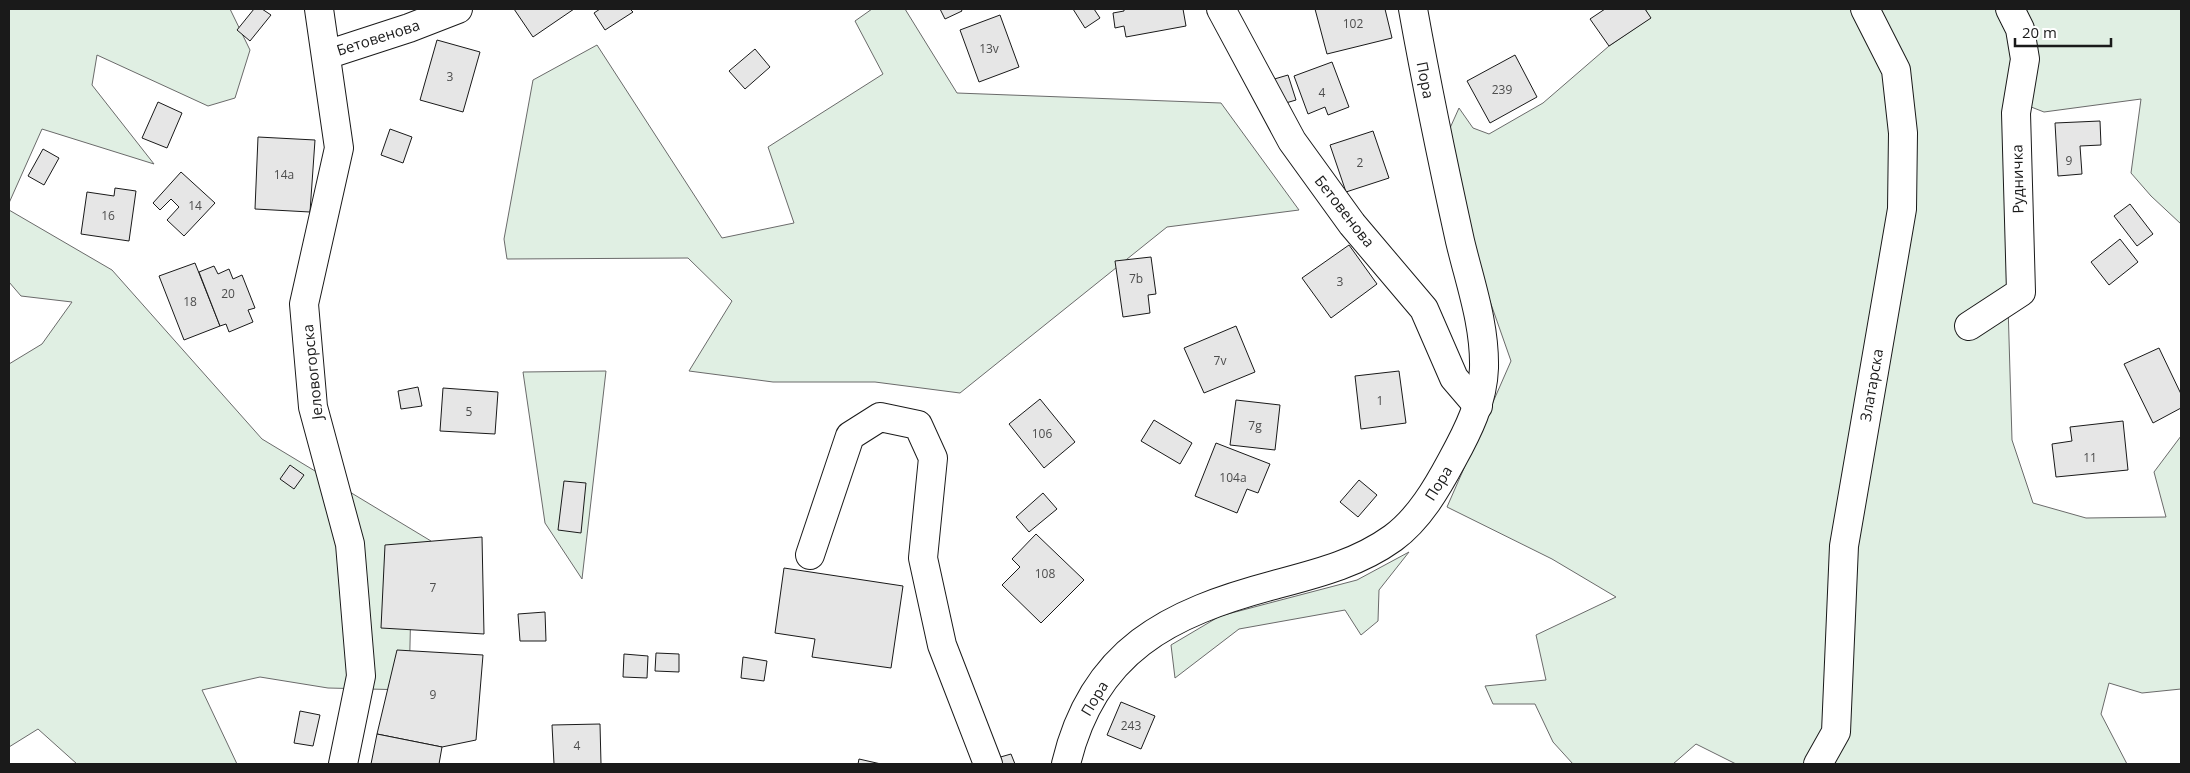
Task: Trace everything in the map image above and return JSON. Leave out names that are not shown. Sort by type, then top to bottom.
[{"type":"street","name":"Јеловогорска","points":[[319,9],[339,148],[304,304],[312,407],[350,544],[361,676],[344,764]]},
{"type":"street","name":"Бетовенова","points":[[326,55],[458,9]]},
{"type":"street","name":"Бетовенова","points":[[1221,9],[1292,141],[1352,224],[1424,309],[1454,378],[1478,406]]},
{"type":"street","name":"Пора","points":[[1066,764],[1083,713],[1100,684],[1133,649],[1164,626],[1190,612],[1226,598],[1340,566],[1361,557],[1395,537],[1422,508],[1434,490],[1460,445],[1478,406],[1484,368],[1479,318],[1451,200],[1413,9]]},
{"type":"street","name":"Златарска","points":[[1818,764],[1836,732],[1844,546],[1902,209],[1903,133],[1896,70],[1865,9]]},
{"type":"street","name":"Рудничка","points":[[1969,326],[2021,292],[2016,112],[2025,59],[2020,29],[2010,9]]},
{"type":"street","points":[[810,555],[850,436],[880,417],[918,425],[933,458],[923,558],[942,645],[988,764]]},
{"type":"green space","points":[[9,9],[230,9],[250,50],[235,98],[208,106],[97,55],[92,85],[154,164],[42,129],[9,203]]},
{"type":"green space","points":[[872,9],[905,9],[957,93],[1221,103],[1299,210],[1167,227],[960,393],[875,382],[773,382],[689,371],[732,301],[688,258],[507,259],[504,239],[533,80],[597,45],[722,238],[794,223],[768,147],[883,74],[855,21]]},
{"type":"green space","points":[[1645,9],[2181,9],[2181,224],[2151,196],[2131,173],[2141,99],[2044,112],[2008,98],[2007,271],[2012,440],[2033,503],[2086,518],[2166,517],[2154,472],[2181,436],[2181,689],[2142,693],[2109,683],[2101,714],[2127,764],[1736,764],[1696,744],[1673,764],[1573,764],[1553,742],[1535,704],[1493,704],[1485,686],[1546,680],[1536,635],[1616,597],[1552,559],[1447,507],[1511,361],[1478,267],[1446,137],[1459,108],[1473,128],[1489,134],[1543,103],[1609,46],[1650,18]]},
{"type":"green space","points":[[9,210],[112,270],[262,439],[431,541],[411,599],[409,690],[328,688],[260,677],[202,690],[237,764],[77,764],[38,729],[9,747],[9,364],[42,344],[72,302],[21,296],[9,282]]},
{"type":"green space","points":[[606,371],[582,579],[545,523],[523,372]]},
{"type":"green space","points":[[1409,552],[1379,590],[1378,621],[1361,635],[1345,610],[1239,629],[1175,678],[1171,645],[1220,616],[1357,580]]},
{"type":"building","points":[[254,9],[262,9],[271,15],[250,41],[237,30]]},
{"type":"building","points":[[514,9],[574,9],[533,37]]},
{"type":"building","points":[[600,9],[630,9],[633,12],[605,30],[594,13]]},
{"type":"building","points":[[940,9],[961,9],[962,11],[945,19]]},
{"type":"building","points":[[1073,9],[1094,9],[1100,18],[1085,28]]},
{"type":"building","points":[[1124,9],[1183,9],[1186,26],[1126,37],[1124,26],[1115,28],[1113,13],[1124,11]]},
{"type":"building","points":[[1315,9],[1385,9],[1392,38],[1327,54]]},
{"type":"building","points":[[1605,9],[1645,9],[1651,18],[1609,46],[1590,19]]},
{"type":"building","points":[[1000,15],[1019,67],[979,82],[960,30]]},
{"type":"building","points":[[437,40],[480,52],[463,112],[420,100]]},
{"type":"building","points":[[755,49],[770,67],[745,89],[729,71]]},
{"type":"building","points":[[1515,55],[1537,97],[1490,123],[1467,81]]},
{"type":"building","points":[[1332,62],[1349,107],[1328,115],[1325,107],[1308,114],[1294,76]]},
{"type":"building","points":[[1288,75],[1296,100],[1279,105],[1271,80]]},
{"type":"building","points":[[158,102],[182,113],[167,148],[142,138]]},
{"type":"building","points":[[2100,121],[2101,145],[2080,146],[2082,174],[2058,176],[2055,123]]},
{"type":"building","points":[[390,129],[412,137],[403,163],[381,155]]},
{"type":"building","points":[[1373,131],[1389,178],[1346,192],[1330,145]]},
{"type":"building","points":[[258,137],[315,140],[310,212],[255,209]]},
{"type":"building","points":[[43,149],[59,158],[44,185],[28,176]]},
{"type":"building","points":[[181,172],[215,203],[184,236],[167,220],[179,207],[171,199],[160,210],[153,203]]},
{"type":"building","points":[[115,188],[136,191],[129,241],[81,234],[87,192],[114,196]]},
{"type":"building","points":[[2130,204],[2153,234],[2137,246],[2114,216]]},
{"type":"building","points":[[2120,239],[2138,262],[2109,285],[2091,262]]},
{"type":"building","points":[[1349,245],[1377,284],[1331,318],[1302,278]]},
{"type":"building","points":[[1151,257],[1156,294],[1148,295],[1150,313],[1123,317],[1115,261]]},
{"type":"building","points":[[195,263],[220,326],[184,340],[159,276]]},
{"type":"building","points":[[214,266],[218,274],[229,269],[233,279],[242,275],[255,308],[248,310],[253,322],[229,332],[226,324],[220,326],[199,272]]},
{"type":"building","points":[[1236,326],[1255,372],[1204,393],[1184,348]]},
{"type":"building","points":[[2159,348],[2181,394],[2181,408],[2153,423],[2124,364]]},
{"type":"building","points":[[1399,371],[1406,423],[1361,429],[1355,376]]},
{"type":"building","points":[[418,387],[422,406],[401,409],[398,391]]},
{"type":"building","points":[[443,388],[498,392],[495,434],[440,431]]},
{"type":"building","points":[[1040,399],[1075,442],[1044,468],[1009,424]]},
{"type":"building","points":[[1236,400],[1280,405],[1275,450],[1230,445]]},
{"type":"building","points":[[1154,420],[1192,443],[1180,464],[1141,441]]},
{"type":"building","points":[[2123,421],[2128,470],[2056,477],[2052,444],[2072,441],[2070,427]]},
{"type":"building","points":[[1216,443],[1270,464],[1258,493],[1247,489],[1237,513],[1195,496]]},
{"type":"building","points":[[290,465],[304,475],[294,489],[280,479]]},
{"type":"building","points":[[1359,480],[1377,495],[1358,517],[1340,502]]},
{"type":"building","points":[[564,481],[586,483],[581,533],[558,530]]},
{"type":"building","points":[[1043,493],[1057,509],[1029,532],[1016,517]]},
{"type":"building","points":[[1036,534],[1084,580],[1041,623],[1002,585],[1020,567],[1012,559]]},
{"type":"building","points":[[482,537],[484,634],[381,628],[385,545]]},
{"type":"building","points":[[784,568],[903,586],[891,668],[812,657],[815,639],[775,633]]},
{"type":"building","points":[[545,612],[546,641],[520,641],[518,614]]},
{"type":"building","points":[[397,650],[483,655],[476,740],[442,747],[377,734]]},
{"type":"building","points":[[656,653],[679,654],[679,672],[655,671]]},
{"type":"building","points":[[624,654],[648,656],[647,678],[623,677]]},
{"type":"building","points":[[743,657],[767,661],[764,681],[741,678]]},
{"type":"building","points":[[1121,702],[1155,716],[1141,749],[1107,735]]},
{"type":"building","points":[[300,711],[320,715],[313,746],[294,743]]},
{"type":"building","points":[[600,724],[601,764],[554,764],[552,725]]},
{"type":"building","points":[[377,734],[442,747],[439,764],[371,764]]},
{"type":"building","points":[[1011,754],[1015,764],[999,764],[997,758]]},
{"type":"building","points":[[859,759],[881,764],[858,764]]}]
